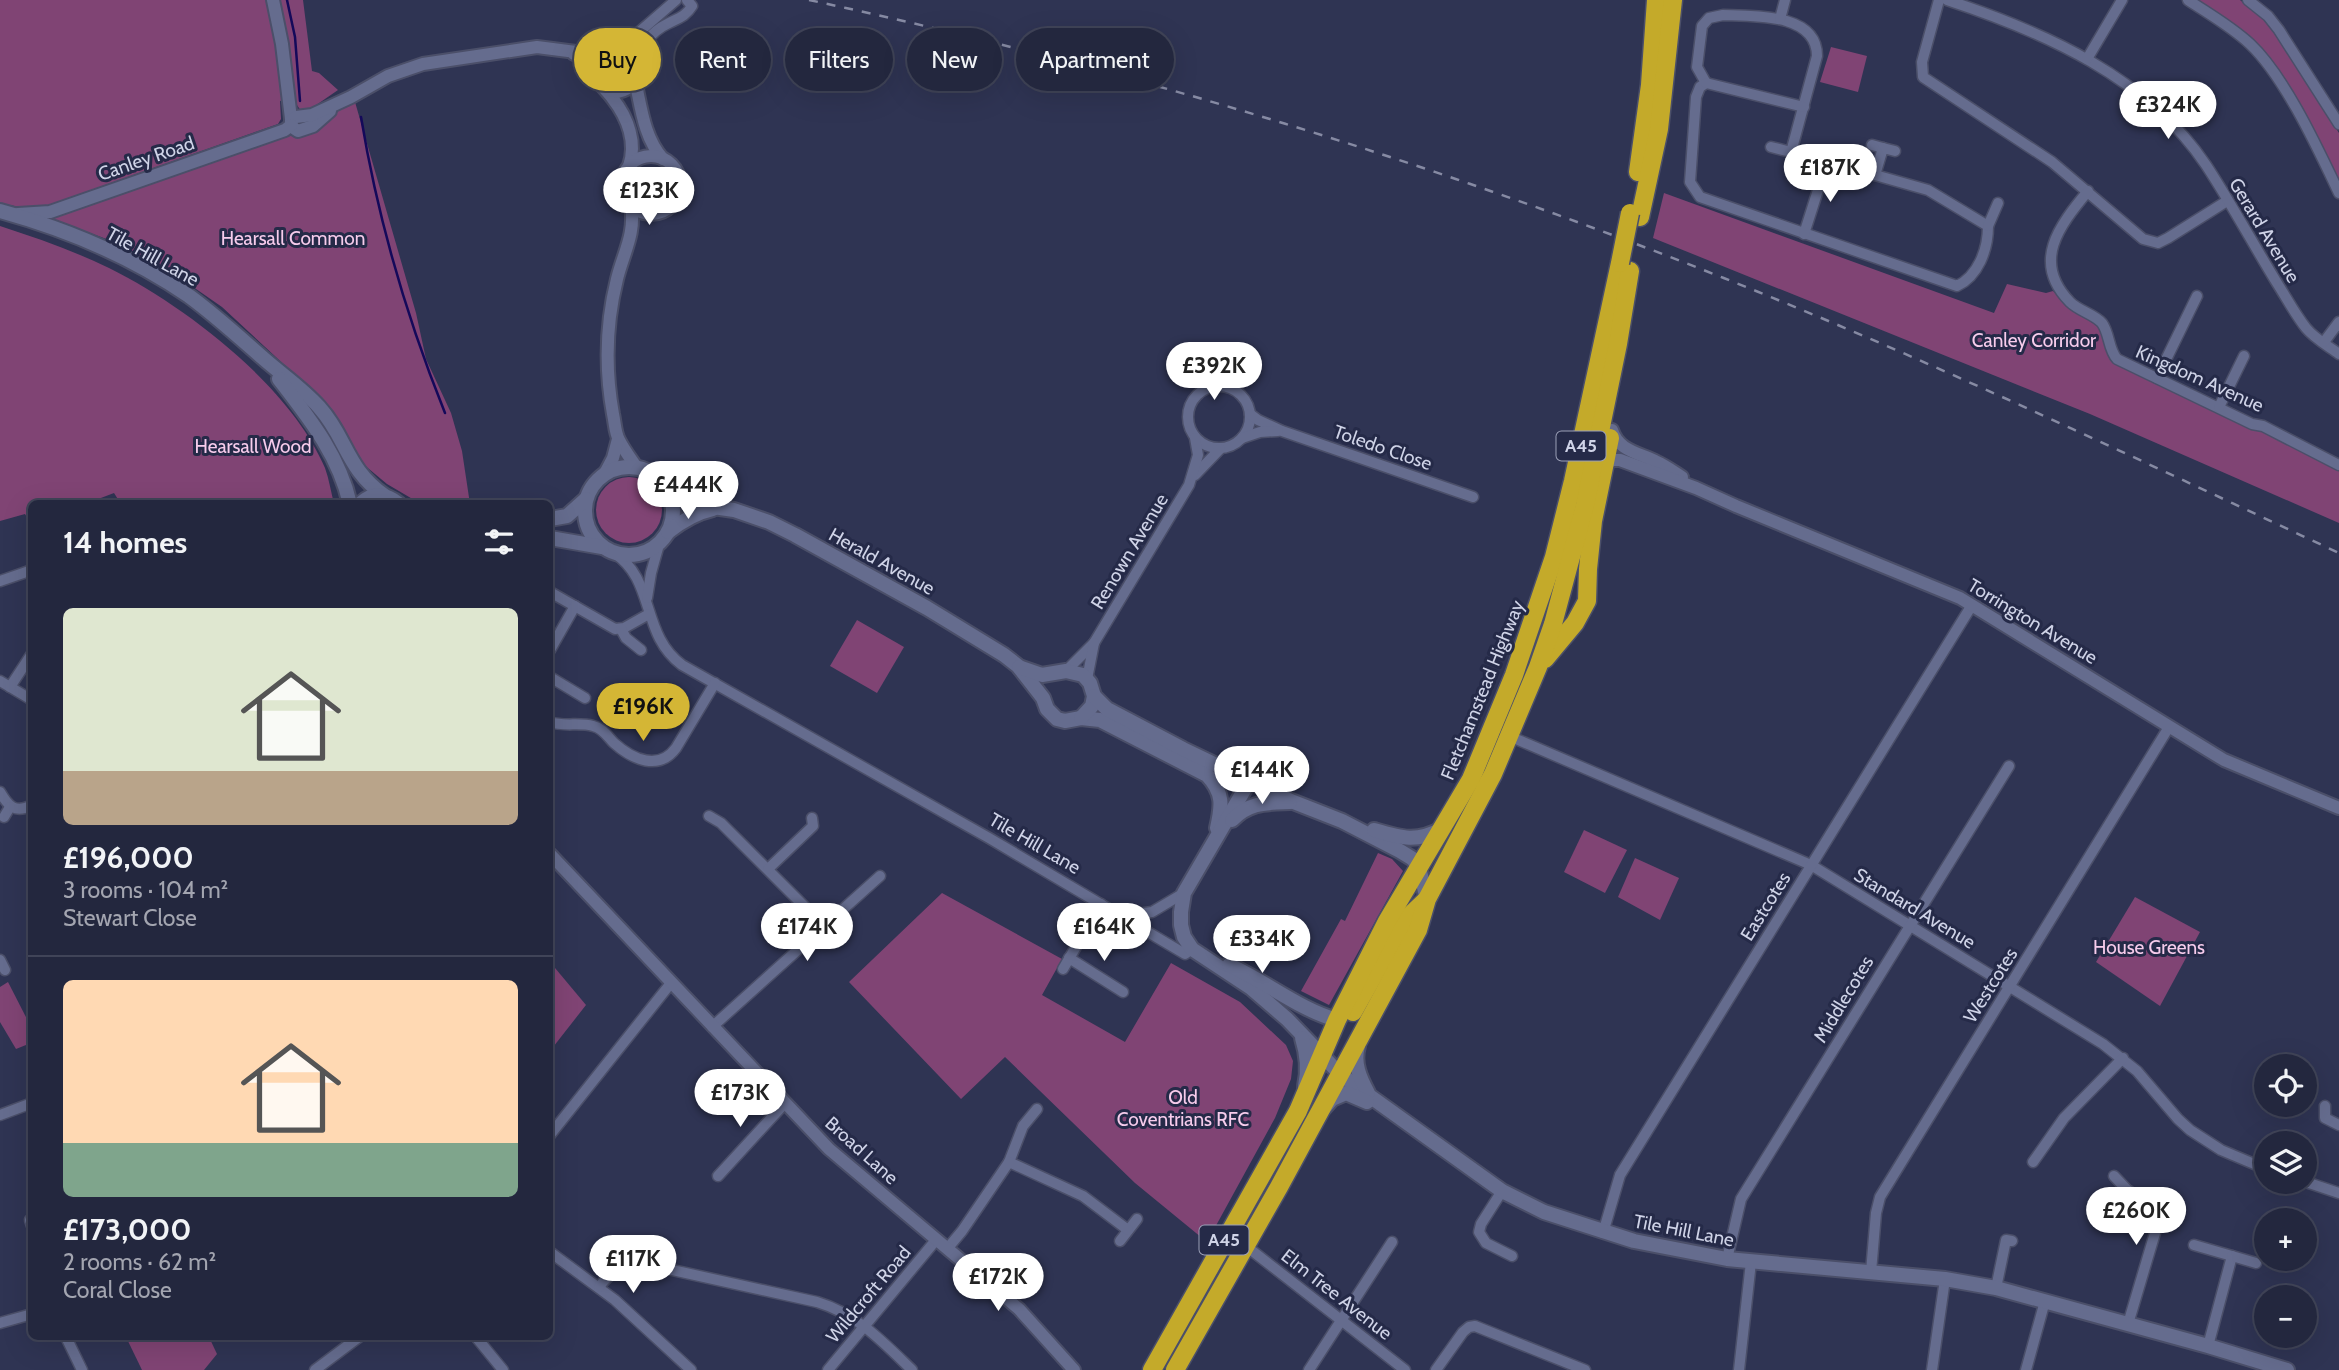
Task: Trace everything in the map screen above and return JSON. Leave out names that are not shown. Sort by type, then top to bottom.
[{"type":"highway","name":"Fletchamstead Highway","points":[[1152,1370],[1298,1111],[1337,1020],[1387,921],[1471,779],[1532,626],[1554,557],[1626,264],[1635,215],[1650,85],[1656,0]]},
{"type":"highway","name":"Fletchamstead Highway","points":[[1635,215],[1659,129],[1673,0]]},
{"type":"highway","name":"Fletchamstead Highway","points":[[1175,1370],[1246,1246],[1418,930],[1427,899],[1493,774],[1538,667],[1575,543],[1618,344],[1626,264]]},
{"type":"highway","points":[[1538,667],[1575,624],[1587,601],[1593,521],[1616,457],[1612,430],[1618,391],[1618,344]]},
{"type":"highway","points":[[1337,1020],[1350,1018],[1405,920],[1427,899]]},
{"type":"main road","name":"Tile Hill Lane","points":[[5,213],[76,237],[141,267],[191,298],[321,408],[356,469],[394,500]]},
{"type":"main road","name":"Tile Hill Lane","points":[[261,356],[328,446],[339,468],[349,500]]},
{"type":"main road","points":[[553,518],[567,516],[576,510],[604,475],[626,467],[637,468],[654,476],[670,495],[673,511],[664,537]]},
{"type":"main road","name":"Herald Avenue","points":[[670,495],[692,504],[750,516],[795,535],[979,638],[1018,666],[1034,673],[1078,673],[1087,679]]},
{"type":"main road","points":[[366,500],[370,497],[386,500]]},
{"type":"main road","points":[[587,497],[587,524],[594,539],[608,550]]},
{"type":"main road","points":[[553,539],[622,555],[642,553],[682,521],[700,512],[719,508]]},
{"type":"main road","name":"Herald Avenue","points":[[1018,666],[1043,698],[1047,709],[1057,719],[1100,720],[1207,775],[1218,786],[1223,804],[1215,839]]},
{"type":"main road","points":[[1043,698],[1046,684],[1061,672]]},
{"type":"main road","points":[[1087,679],[1094,696],[1107,709],[1291,802],[1342,821],[1402,838],[1427,837],[1444,828]]},
{"type":"main road","points":[[1081,718],[1092,706],[1094,696]]},
{"type":"main road","points":[[1250,780],[1184,893],[1181,925],[1189,952],[1256,977],[1323,1016],[1337,1020]]},
{"type":"main road","points":[[1215,839],[1241,810],[1255,803],[1291,802]]},
{"type":"main road","points":[[1342,821],[1413,859],[1419,868],[1427,899]]},
{"type":"main road","name":"Tile Hill Lane","points":[[1189,952],[1251,988],[1287,1019],[1339,1073],[1371,1097],[1502,1191],[1545,1212],[1603,1233],[1727,1259],[1945,1279],[1996,1288],[2287,1370]]},
{"type":"main road","points":[[1368,1019],[1356,1051],[1356,1062],[1361,1081],[1371,1097]]},
{"type":"main road","points":[[1298,1111],[1308,1075],[1307,1055],[1301,1035]]},
{"type":"main road","name":"Tile Hill Lane","points":[[1316,1116],[1332,1099],[1346,1093],[1376,1108],[1396,1114]]},
{"type":"street","points":[[273,0],[282,44],[287,96],[297,122]]},
{"type":"street","points":[[643,28],[676,0]]},
{"type":"street","points":[[659,28],[681,18],[689,10],[692,6],[687,0]]},
{"type":"street","points":[[1780,19],[1785,0]]},
{"type":"street","points":[[1939,0],[1922,62],[1923,77],[2052,162],[2137,234],[2150,242],[2158,243],[2227,201]]},
{"type":"street","name":"Gerard Avenue","points":[[1947,0],[2029,30],[2087,59],[2143,97],[2186,138],[2306,328],[2339,354]]},
{"type":"street","points":[[2087,59],[2122,0]]},
{"type":"street","points":[[2188,0],[2245,39],[2265,60],[2310,134],[2339,193]]},
{"type":"street","points":[[2248,0],[2268,16],[2279,30],[2339,124]]},
{"type":"street","points":[[1791,152],[1804,107],[1817,56],[1817,43],[1807,32],[1780,19],[1760,16],[1723,15],[1709,18],[1702,26],[1696,67],[1706,83],[1804,107]]},
{"type":"street","name":"Canley Road","points":[[5,213],[50,212],[230,150],[285,130],[387,76],[423,64],[526,48],[574,50]]},
{"type":"street","points":[[565,49],[574,53]]},
{"type":"street","points":[[1706,83],[1700,87],[1696,97],[1690,182],[1700,197],[1957,286],[1970,279],[1984,253],[1988,226],[1998,203]]},
{"type":"street","points":[[608,91],[620,108],[633,149],[624,175],[624,196],[631,206],[641,212],[660,213],[670,208],[679,194],[680,183],[677,172],[650,141],[639,91]]},
{"type":"street","points":[[1771,147],[1826,165],[1928,190],[1988,226]]},
{"type":"street","points":[[1875,175],[1877,147],[1895,151]]},
{"type":"street","points":[[629,166],[648,157],[664,159]]},
{"type":"street","points":[[1804,234],[1826,165]]},
{"type":"street","name":"Kingdom Avenue","points":[[2088,191],[2067,216],[2052,246],[2050,261],[2054,278],[2070,302],[2102,324],[2117,359],[2252,424],[2285,436],[2309,452],[2339,465]]},
{"type":"street","points":[[631,206],[633,224],[613,294],[608,336],[609,386],[618,439],[637,468]]},
{"type":"street","points":[[627,246],[638,227],[650,214]]},
{"type":"street","points":[[2157,378],[2197,296]]},
{"type":"street","points":[[2324,342],[2339,322]]},
{"type":"street","points":[[2219,407],[2244,356]]},
{"type":"street","points":[[1216,386],[1232,389],[1245,400],[1250,423],[1236,444],[1220,449],[1202,444],[1195,438],[1189,429],[1188,411],[1191,402],[1202,390],[1216,386]]},
{"type":"street","name":"Toledo Close","points":[[1250,414],[1282,431],[1473,497]]},
{"type":"street","points":[[1612,430],[1616,440],[1616,457]]},
{"type":"street","name":"Toledo Close","points":[[1242,438],[1260,432],[1282,431]]},
{"type":"street","name":"Renown Avenue","points":[[1193,477],[1198,455],[1195,438]]},
{"type":"street","points":[[604,475],[613,458],[618,439]]},
{"type":"street","name":"Renown Avenue","points":[[1061,672],[1094,643],[1193,477],[1220,449]]},
{"type":"street","name":"Torrington Avenue","points":[[1616,457],[1972,604],[2231,764],[2339,808]]},
{"type":"street","points":[[553,594],[612,628],[621,629],[649,610],[650,576],[664,537]]},
{"type":"street","name":"Tile Hill Lane","points":[[608,550],[631,568],[644,592],[654,631],[673,658],[1189,952]]},
{"type":"street","points":[[0,581],[28,571]]},
{"type":"street","name":"Eastcotes","points":[[1603,1233],[1620,1177],[1972,604]]},
{"type":"street","points":[[553,645],[575,606]]},
{"type":"street","points":[[621,629],[626,638],[641,650]]},
{"type":"street","name":"Renown Avenue","points":[[1087,679],[1094,643]]},
{"type":"street","points":[[10,687],[28,660]]},
{"type":"street","points":[[553,679],[585,698]]},
{"type":"street","points":[[0,681],[28,698]]},
{"type":"street","points":[[553,723],[595,726],[618,746],[638,758],[646,762],[659,761],[669,757],[677,748],[715,682]]},
{"type":"street","name":"Westcotes","points":[[1871,1272],[1880,1197],[2169,727]]},
{"type":"street","name":"Standard Avenue","points":[[1509,736],[1811,865],[2059,1015],[2123,1058],[2190,1130],[2221,1150],[2254,1164]]},
{"type":"street","name":"Middlecotes","points":[[1727,1259],[1741,1199],[2009,766]]},
{"type":"street","points":[[0,792],[10,807],[18,810],[28,806]]},
{"type":"street","points":[[4,817],[10,807]]},
{"type":"street","points":[[712,821],[768,869],[825,927]]},
{"type":"street","points":[[768,869],[815,824]]},
{"type":"street","name":"Broad Lane","points":[[553,857],[712,1027],[860,1177],[1019,1309],[1074,1370]]},
{"type":"street","points":[[712,1027],[880,876]]},
{"type":"street","points":[[1124,916],[1152,912],[1184,893]]},
{"type":"street","points":[[860,895],[868,904]]},
{"type":"street","points":[[1063,969],[1101,904]]},
{"type":"street","points":[[1069,958],[1113,981],[1123,992]]},
{"type":"street","points":[[553,1131],[671,983]]},
{"type":"street","points":[[2033,1162],[2064,1118],[2123,1058]]},
{"type":"street","points":[[717,1178],[785,1103]]},
{"type":"street","points":[[0,1115],[28,1105]]},
{"type":"street","points":[[2325,1106],[2325,1118],[2339,1125]]},
{"type":"street","points":[[947,1249],[1009,1162],[1023,1126],[1037,1108]]},
{"type":"street","points":[[1009,1162],[1083,1196],[1128,1230]]},
{"type":"street","points":[[2114,1176],[2150,1214],[2155,1233],[2128,1324]]},
{"type":"street","points":[[2317,1186],[2339,1193]]},
{"type":"street","points":[[1502,1191],[1481,1224],[1479,1232],[1486,1243],[1512,1256]]},
{"type":"street","points":[[2117,1201],[2129,1191]]},
{"type":"street","points":[[1120,1241],[1136,1219]]},
{"type":"street","name":"Wildcroft Road","points":[[828,1370],[936,1240]]},
{"type":"street","points":[[1996,1288],[2006,1240],[2011,1241]]},
{"type":"street","points":[[1309,1370],[1392,1242]]},
{"type":"street","points":[[2194,1245],[2254,1262]]},
{"type":"street","name":"Elm Tree Avenue","points":[[1246,1246],[1405,1370]]},
{"type":"street","points":[[553,1254],[599,1287],[691,1370]]},
{"type":"street","points":[[2207,1346],[2232,1256]]},
{"type":"street","points":[[1739,1370],[1751,1262]]},
{"type":"street","points":[[599,1287],[607,1277],[621,1268],[629,1264],[645,1264],[818,1303],[841,1311],[865,1325],[912,1370]]},
{"type":"street","points":[[1931,1370],[1945,1279]]},
{"type":"street","points":[[2026,1370],[2045,1301]]},
{"type":"street","points":[[0,1323],[28,1315]]},
{"type":"street","points":[[1436,1370],[1463,1332],[1475,1326],[1585,1370]]},
{"type":"street","points":[[67,1340],[82,1370]]},
{"type":"street","points":[[314,1370],[355,1340]]},
{"type":"street","points":[[478,1340],[503,1370]]},
{"type":"green space","points":[[0,0],[303,0],[312,71],[319,73],[338,90],[309,110],[301,111],[293,99],[280,101],[281,119],[278,124],[43,207],[29,209],[0,203]]},
{"type":"green space","points":[[2195,0],[2240,0],[2267,22],[2339,133],[2339,183],[2267,56]]},
{"type":"green space","points":[[1831,47],[1867,56],[1858,92],[1820,82]]},
{"type":"green space","name":"Hearsall Common","points":[[355,102],[416,313],[426,359],[451,413],[462,451],[469,500],[414,500],[387,484],[363,464],[334,417],[292,372],[222,307],[173,273],[120,244],[52,219],[285,136],[309,134],[347,104]]},
{"type":"green space","name":"Canley Corridor","points":[[1664,193],[1994,313],[2007,284],[2046,293],[2053,291],[2069,308],[2099,327],[2110,358],[2119,366],[2252,428],[2262,430],[2339,470],[2339,523],[2090,414],[1653,238]]},
{"type":"green space","name":"Hearsall Wood","points":[[0,226],[82,256],[139,284],[233,352],[288,408],[309,438],[325,468],[333,500],[118,500],[114,493],[96,500],[28,500],[28,519],[25,514],[0,521]]},
{"type":"green space","points":[[622,477],[636,477],[648,482],[657,491],[662,510],[660,523],[653,534],[636,543],[622,543],[610,538],[601,529],[596,517],[596,503],[601,491],[610,482]]},
{"type":"green space","points":[[857,620],[904,647],[877,693],[830,666]]},
{"type":"green space","points":[[1584,830],[1627,850],[1605,893],[1564,872]]},
{"type":"green space","points":[[1378,853],[1392,859],[1403,871],[1329,1005],[1301,991],[1341,919],[1345,921]]},
{"type":"green space","points":[[1635,858],[1679,878],[1660,920],[1618,897]]},
{"type":"green space","name":"Old Coventrians RFC","points":[[942,893],[1062,959],[1042,995],[1125,1042],[1171,963],[1240,1002],[1286,1045],[1293,1061],[1291,1079],[1275,1118],[1207,1242],[1135,1183],[1005,1057],[961,1099],[849,982]]},
{"type":"green space","name":"House Greens","points":[[2135,897],[2200,932],[2160,1006],[2096,962]]},
{"type":"green space","points":[[553,966],[586,1005],[553,1047]]},
{"type":"green space","points":[[8,982],[28,1021],[28,1044],[16,1049],[0,1022],[0,987]]},
{"type":"green space","points":[[127,1340],[210,1340],[217,1354],[204,1370],[142,1370]]},
{"type":"waterway","points":[[287,0],[295,37],[300,101]]},
{"type":"waterway","points":[[361,117],[376,193],[395,267],[445,413]]},
{"type":"railway","points":[[809,0],[930,27],[1170,90],[1289,125],[1524,203],[1756,291],[1903,353],[2339,553]]}]
